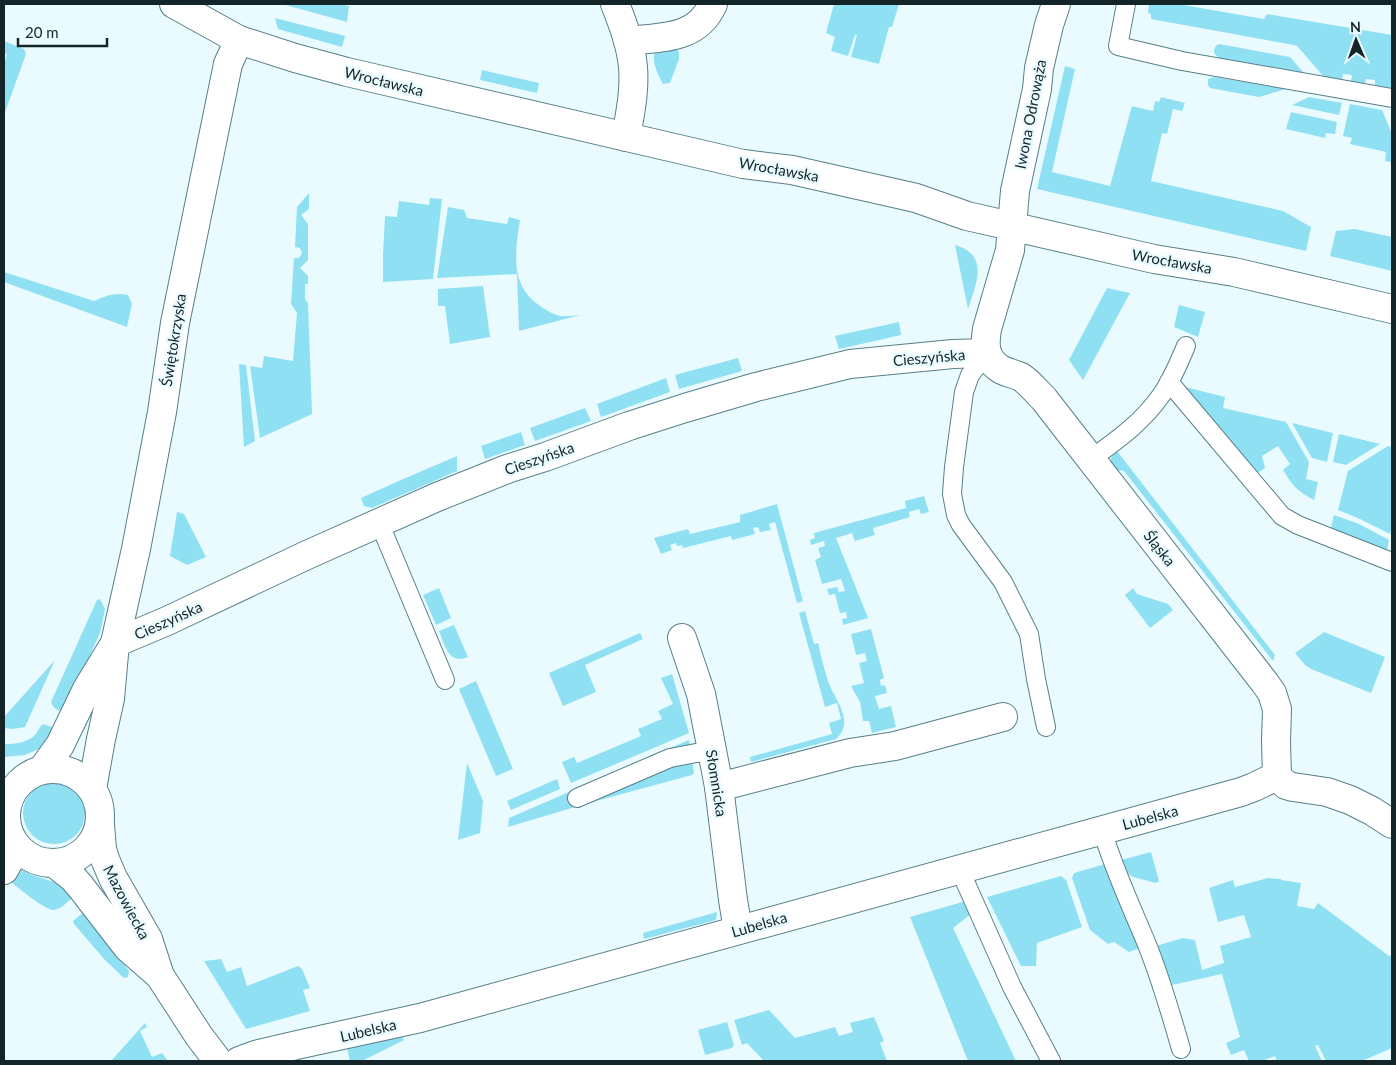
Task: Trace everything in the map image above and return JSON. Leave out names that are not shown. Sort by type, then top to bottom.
[{"type":"street","name":"Wrocławska","points":[[174,4],[239,40],[347,72],[743,164],[792,170],[916,198],[968,216],[1154,259],[1234,272],[1392,309]]},
{"type":"street","points":[[615,4],[628,41],[634,78],[626,137]]},
{"type":"street","points":[[628,41],[688,31],[701,22],[713,4]]},
{"type":"street","name":"Iwona Odrowąża","points":[[1012,226],[1015,191],[1037,89],[1041,60],[1056,4]]},
{"type":"street","name":"Świętokrzyska","points":[[92,789],[110,699],[115,643],[138,539],[162,412],[177,314],[228,64],[239,40]]},
{"type":"street","points":[[986,353],[987,329],[1010,250],[1012,226]]},
{"type":"street","name":"Cieszyńska","points":[[115,643],[437,497],[507,469],[637,424],[720,397],[850,364],[945,354],[986,353]]},
{"type":"street","name":"Śląska","points":[[986,353],[992,362],[1003,370],[1022,378],[1044,399],[1272,694],[1277,708],[1277,776]]},
{"type":"street","name":"Słomnicka","points":[[682,638],[700,694],[719,787],[738,930]]},
{"type":"street","name":"Świętokrzyska","points":[[24,772],[60,745],[87,689],[115,643]]},
{"type":"street","points":[[719,787],[850,754],[895,746],[1003,717]]},
{"type":"street","points":[[4,870],[8,829],[7,804],[24,772],[50,769],[66,770],[81,777],[96,796],[100,810],[100,826],[97,834],[87,849],[72,859],[54,864],[33,859],[21,851],[8,829]]},
{"type":"street","points":[[1277,776],[1282,782],[1293,787],[1327,792],[1350,800],[1392,824]]},
{"type":"street","name":"Lubelska","points":[[239,1061],[255,1055],[420,1018],[959,868],[1241,792],[1277,776]]},
{"type":"street","name":"Mazowiecka","points":[[100,826],[105,859],[148,939],[160,976],[199,1036],[218,1061]]},
{"type":"street","name":"Mazowiecka","points":[[54,864],[73,878],[128,948],[160,976]]},
{"type":"lane","points":[[1126,4],[1118,46],[1182,61],[1392,98]]},
{"type":"lane","points":[[1091,460],[1128,432],[1161,395],[1186,346]]},
{"type":"lane","points":[[986,353],[970,375],[964,392],[952,494],[960,525],[1003,582],[1029,634],[1046,727]]},
{"type":"lane","points":[[1169,382],[1282,516],[1298,525],[1392,562]]},
{"type":"lane","points":[[379,522],[445,680]]},
{"type":"lane","points":[[576,798],[670,758],[712,752]]},
{"type":"lane","points":[[1102,830],[1109,854],[1164,989],[1181,1049]]},
{"type":"lane","points":[[959,868],[1012,987],[1051,1061]]},
{"type":"shaded area","points":[[282,4],[339,4],[349,6],[347,22]]},
{"type":"shaded area","points":[[834,4],[899,4],[892,27],[889,27],[879,64],[851,57],[857,35],[855,35],[848,56],[831,51],[835,37],[826,33]]},
{"type":"shaded area","points":[[1149,4],[1183,4],[1264,19],[1267,14],[1392,35],[1392,88],[1375,85],[1375,80],[1366,79],[1365,84],[1351,81],[1352,75],[1343,74],[1342,80],[1324,77],[1297,46],[1294,45],[1151,19],[1151,14],[1148,13]]},
{"type":"shaded area","points":[[275,18],[345,36],[342,47],[278,29]]},
{"type":"shaded area","points":[[4,41],[24,49],[26,54],[4,115],[4,65],[7,54],[4,53]]},
{"type":"shaded area","points":[[1219,44],[1290,57],[1304,73],[1219,58],[1214,53],[1215,47]]},
{"type":"shaded area","points":[[675,47],[679,52],[679,59],[670,83],[663,84],[655,67],[654,54],[656,50]]},
{"type":"shaded area","points":[[1065,66],[1075,69],[1052,172],[1110,186],[1132,106],[1153,111],[1155,101],[1159,102],[1161,97],[1185,103],[1182,111],[1173,109],[1167,134],[1162,133],[1151,181],[1283,211],[1311,227],[1306,251],[1037,189]]},
{"type":"shaded area","points":[[482,70],[539,83],[537,93],[480,80]]},
{"type":"shaded area","points":[[1214,77],[1286,89],[1259,97],[1210,88],[1208,79]]},
{"type":"shaded area","points":[[1309,97],[1342,103],[1339,115],[1292,105]]},
{"type":"shaded area","points":[[1350,104],[1382,110],[1392,134],[1391,162],[1385,161],[1386,152],[1350,144],[1352,138],[1343,136]]},
{"type":"shaded area","points":[[1291,112],[1337,122],[1335,134],[1326,133],[1325,138],[1286,129]]},
{"type":"shaded area","points":[[309,193],[309,209],[301,215],[308,224],[308,260],[300,268],[308,276],[308,284],[305,284],[305,299],[308,303],[312,414],[260,438],[250,366],[262,368],[264,356],[293,361],[297,313],[291,304],[294,258],[299,258],[302,253],[300,248],[295,247],[297,207]]},
{"type":"shaded area","points":[[430,198],[442,199],[433,279],[383,282],[385,216],[397,217],[399,201],[429,205]]},
{"type":"shaded area","points":[[448,207],[464,210],[467,218],[507,224],[509,217],[520,220],[516,256],[519,278],[523,288],[541,307],[552,313],[560,316],[580,315],[519,331],[517,274],[437,278]]},
{"type":"shaded area","points":[[1355,229],[1392,237],[1392,271],[1330,256],[1336,231]]},
{"type":"shaded area","points":[[955,245],[966,250],[977,263],[977,280],[968,309]]},
{"type":"shaded area","points":[[4,272],[94,301],[114,294],[128,295],[132,304],[127,327],[4,282]]},
{"type":"shaded area","points":[[483,286],[490,337],[450,344],[445,306],[438,306],[438,289]]},
{"type":"shaded area","points":[[1107,288],[1130,293],[1083,380],[1069,360]]},
{"type":"shaded area","points":[[1179,305],[1205,312],[1198,337],[1174,327]]},
{"type":"shaded area","points":[[899,322],[901,335],[839,349],[835,336]]},
{"type":"shaded area","points":[[738,358],[742,371],[679,389],[675,375]]},
{"type":"shaded area","points":[[239,364],[246,365],[255,441],[244,447]]},
{"type":"shaded area","points":[[666,378],[670,392],[601,417],[597,404]]},
{"type":"shaded area","points":[[1185,387],[1225,397],[1223,408],[1286,422],[1309,462],[1306,479],[1318,482],[1314,500],[1299,491],[1283,470],[1290,464],[1278,446],[1262,456],[1265,468],[1256,474]]},
{"type":"shaded area","points":[[585,408],[591,421],[535,441],[530,428]]},
{"type":"shaded area","points":[[1292,423],[1333,433],[1327,462],[1312,458]]},
{"type":"shaded area","points":[[521,432],[525,445],[485,459],[481,446]]},
{"type":"shaded area","points":[[1339,434],[1380,444],[1346,465],[1333,462]]},
{"type":"shaded area","points":[[1388,446],[1392,447],[1392,526],[1390,534],[1338,510],[1348,471]]},
{"type":"shaded area","points":[[1117,451],[1275,655],[1273,661],[1124,471],[1109,469],[1112,455]]},
{"type":"shaded area","points":[[457,456],[457,471],[372,508],[364,506],[361,498]]},
{"type":"shaded area","points":[[924,496],[929,512],[921,514],[919,509],[909,512],[910,517],[873,528],[875,535],[855,541],[852,533],[836,538],[868,618],[843,625],[842,619],[847,618],[846,612],[840,613],[835,594],[829,595],[827,589],[837,587],[839,592],[845,591],[841,579],[822,584],[815,560],[821,557],[818,548],[825,546],[824,541],[811,545],[810,540],[815,538],[814,533],[906,508],[905,501]]},
{"type":"shaded area","points":[[777,504],[803,601],[797,603],[775,522],[769,524],[771,530],[760,532],[758,527],[753,528],[755,534],[732,540],[731,536],[683,548],[682,545],[677,546],[676,543],[670,545],[672,550],[661,554],[654,538],[688,529],[690,534],[740,522],[740,515]]},
{"type":"shaded area","points":[[177,512],[184,514],[206,557],[187,565],[170,556]]},
{"type":"shaded area","points":[[1334,515],[1359,524],[1389,540],[1387,550],[1331,528]]},
{"type":"shaded area","points":[[439,588],[451,618],[436,625],[423,595]]},
{"type":"shaded area","points":[[1133,588],[1137,594],[1168,604],[1173,610],[1150,628],[1125,595]]},
{"type":"shaded area","points":[[100,599],[105,609],[100,633],[64,713],[54,708],[51,702],[97,600]]},
{"type":"shaded area","points":[[805,611],[814,644],[818,643],[828,681],[842,710],[844,725],[842,732],[836,739],[751,762],[750,757],[832,734],[829,723],[841,719],[837,703],[825,707],[799,613]]},
{"type":"shaded area","points":[[454,625],[468,657],[456,658],[448,652],[439,631]]},
{"type":"shaded area","points":[[871,629],[884,678],[880,680],[881,686],[885,685],[887,693],[875,696],[879,709],[891,706],[896,727],[872,733],[869,721],[863,721],[860,702],[851,686],[864,683],[859,663],[867,661],[865,653],[856,655],[851,634]]},
{"type":"shaded area","points":[[1324,632],[1385,657],[1371,693],[1311,669],[1295,653]]},
{"type":"shaded area","points":[[640,633],[643,639],[585,665],[596,692],[563,706],[549,673]]},
{"type":"shaded area","points":[[55,660],[25,727],[4,728],[4,717]]},
{"type":"shaded area","points":[[672,674],[689,733],[571,783],[562,762],[574,757],[577,763],[641,736],[638,729],[662,719],[658,711],[673,704],[661,678]]},
{"type":"shaded area","points":[[476,681],[513,769],[496,776],[459,689]]},
{"type":"shaded area","points":[[43,724],[57,729],[41,748],[25,755],[4,757],[4,744],[17,743],[33,737]]},
{"type":"shaded area","points":[[689,740],[694,773],[692,775],[508,827],[509,818]]},
{"type":"shaded area","points":[[467,763],[483,801],[480,833],[458,840]]},
{"type":"shaded area","points":[[557,779],[560,789],[511,810],[507,801]]},
{"type":"shaded area","points":[[54,782],[66,785],[76,791],[82,801],[85,813],[82,825],[76,835],[66,841],[54,844],[42,841],[32,835],[26,825],[23,813],[26,801],[32,791],[42,785]]},
{"type":"shaded area","points":[[1151,852],[1159,881],[1156,883],[1133,877],[1126,872],[1121,860]]},
{"type":"shaded area","points":[[1105,864],[1140,948],[1129,952],[1114,942],[1108,944],[1090,930],[1072,878],[1074,873]]},
{"type":"shaded area","points":[[21,870],[57,883],[74,896],[57,909],[45,907],[10,881]]},
{"type":"shaded area","points":[[1061,876],[1066,880],[1082,927],[1037,943],[1036,966],[1021,966],[987,897]]},
{"type":"shaded area","points":[[1268,878],[1301,883],[1297,906],[1314,909],[1318,903],[1392,957],[1392,1048],[1362,1061],[1326,1061],[1318,1045],[1315,1046],[1322,1061],[1277,1061],[1275,1056],[1262,1061],[1249,1061],[1244,1050],[1231,1055],[1226,1043],[1240,1037],[1222,974],[1172,985],[1156,946],[1183,938],[1195,940],[1202,970],[1224,963],[1220,946],[1251,937],[1244,915],[1218,922],[1209,888],[1233,880],[1235,887]]},
{"type":"shaded area","points":[[966,901],[971,914],[953,928],[1016,1061],[968,1061],[910,917]]},
{"type":"shaded area","points":[[85,911],[129,971],[128,977],[124,978],[105,960],[74,924],[73,921]]},
{"type":"shaded area","points":[[717,912],[716,920],[644,939],[643,933]]},
{"type":"shaded area","points":[[221,959],[227,972],[241,967],[247,986],[298,966],[302,969],[310,988],[303,990],[310,1011],[246,1029],[204,961]]},
{"type":"shaded area","points":[[769,1010],[795,1038],[835,1027],[839,1036],[853,1032],[850,1023],[874,1017],[884,1041],[880,1043],[887,1061],[764,1061],[747,1043],[742,1045],[734,1020]]},
{"type":"shaded area","points":[[727,1022],[734,1045],[732,1048],[705,1055],[698,1030]]},
{"type":"shaded area","points":[[145,1023],[147,1027],[140,1031],[152,1057],[162,1053],[168,1061],[111,1061]]},
{"type":"shaded area","points":[[402,1036],[404,1040],[362,1061],[350,1061],[347,1048]]}]
